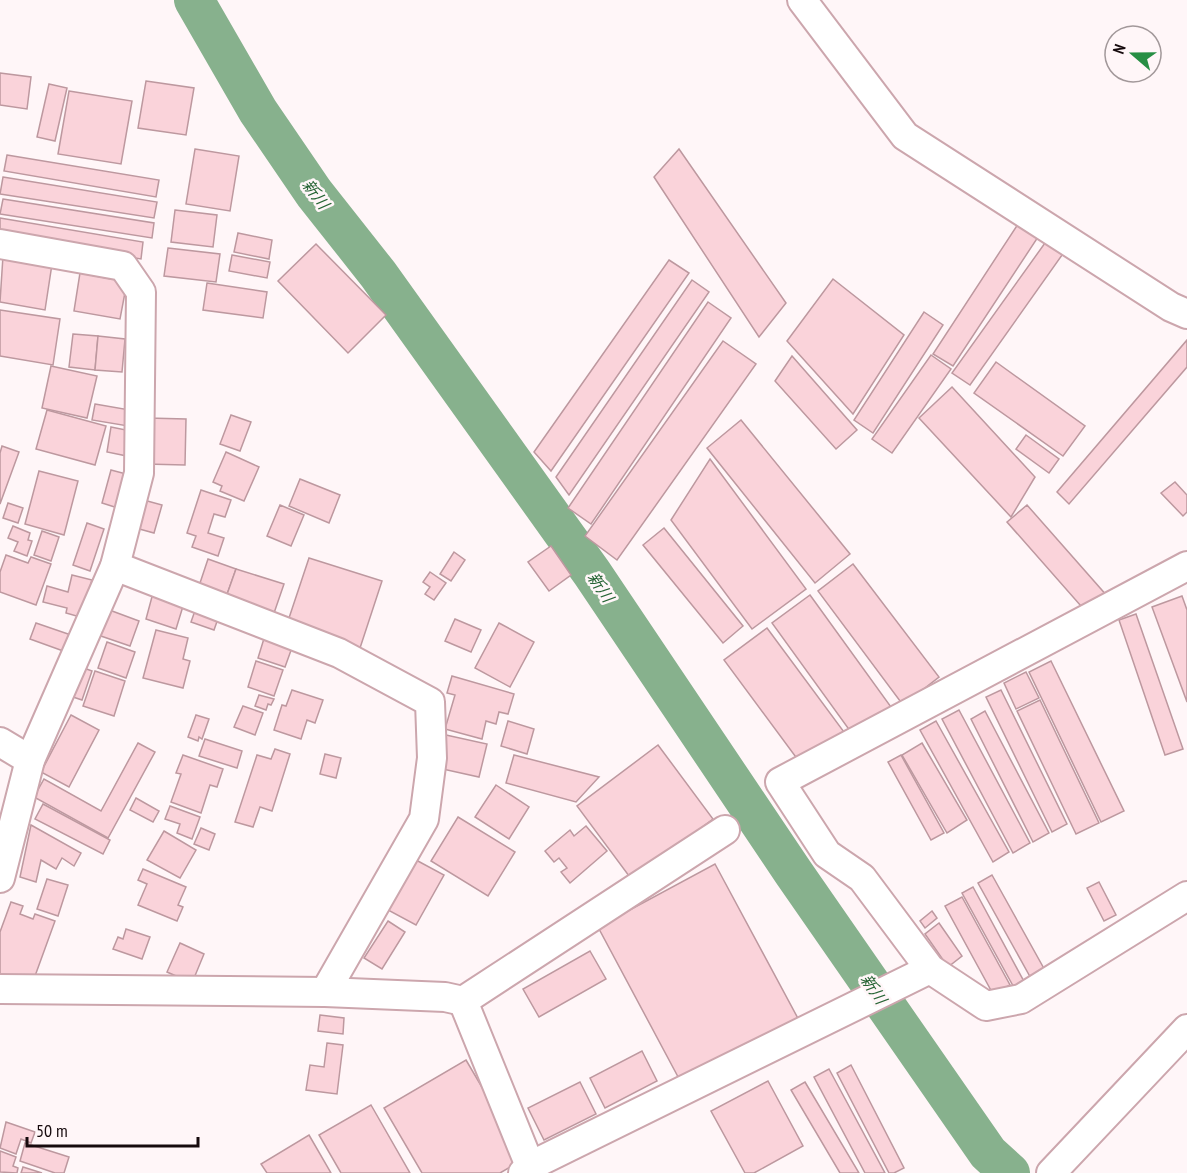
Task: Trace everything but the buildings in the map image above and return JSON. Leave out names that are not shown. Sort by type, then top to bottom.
[{"type":"street","points":[[802,0],[905,136],[1171,307],[1187,314]]},
{"type":"street","points":[[0,244],[123,266],[141,292],[139,472],[115,566],[30,760],[0,878]]},
{"type":"street","points":[[115,566],[339,653],[430,702],[432,758],[424,819],[325,992]]},
{"type":"street","points":[[1187,566],[780,782],[827,854],[862,878],[930,969],[986,1006],[1021,999],[1187,896]]},
{"type":"street","points":[[0,742],[30,760]]},
{"type":"street","points":[[0,989],[325,992],[445,997],[464,1001],[725,830]]},
{"type":"street","points":[[464,1001],[526,1169],[862,1005],[930,969]]},
{"type":"street","points":[[1051,1173],[1187,1029]]},
{"type":"waterway","name":"新川","points":[[194,0],[258,111],[314,193],[378,274],[592,573],[793,872],[988,1153],[1010,1173]]}]
